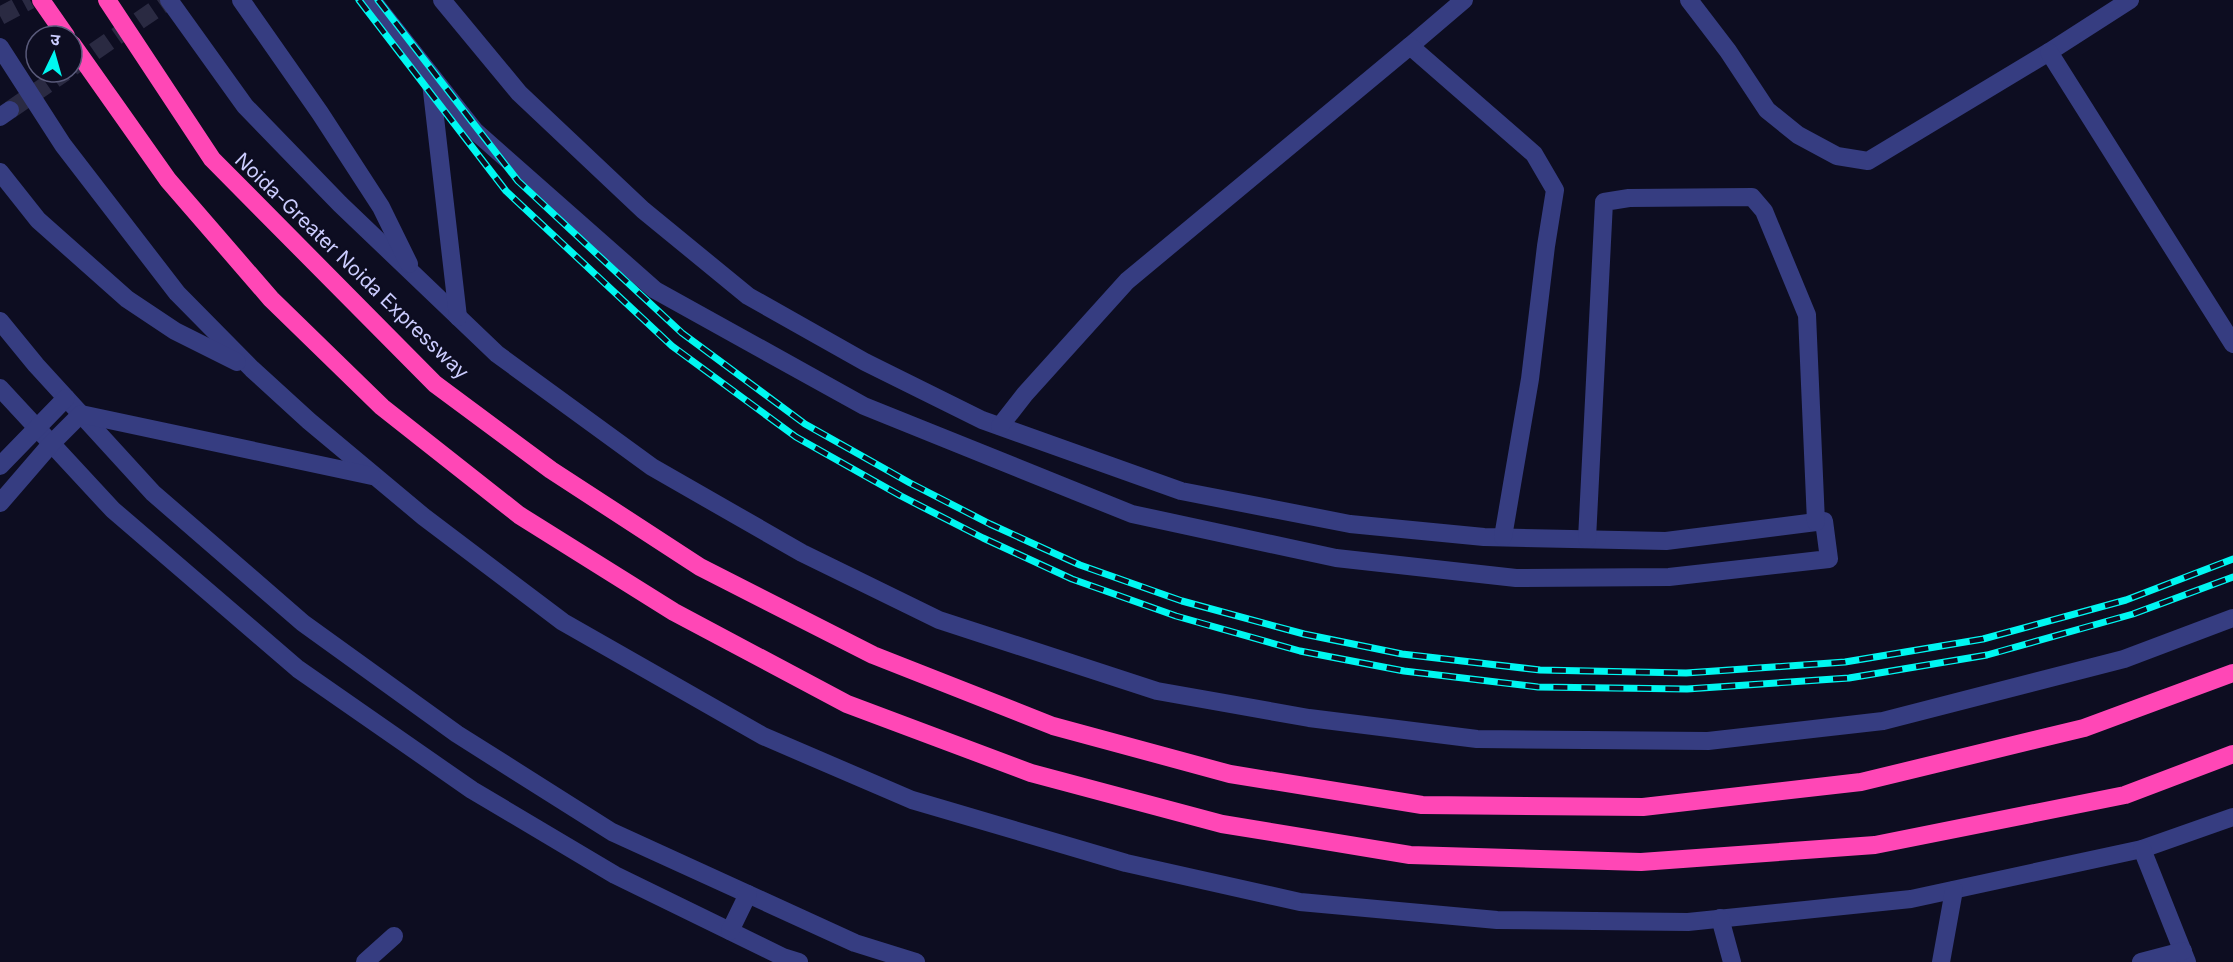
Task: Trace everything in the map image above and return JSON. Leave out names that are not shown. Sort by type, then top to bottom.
[{"type":"highway","points":[[41,0],[58,24]]},
{"type":"highway","name":"Noida-Greater Noida Expressway","points":[[107,0],[212,159],[435,384],[551,470],[700,567],[873,655],[1053,726],[1230,774],[1422,805],[1643,807],[1861,782],[2084,728],[2233,673]]},
{"type":"highway","points":[[84,61],[168,180],[271,298],[382,407],[519,515],[674,612],[847,704],[1031,773],[1222,824],[1410,855],[1641,862],[1875,845],[2125,795],[2233,754]]},
{"type":"street","points":[[169,0],[245,106],[340,204],[497,354],[652,467],[802,553],[939,620],[1157,691],[1297,716],[1477,739],[1708,741],[1883,721],[2124,659],[2233,618]]},
{"type":"street","points":[[241,0],[320,113],[381,207],[415,276]]},
{"type":"street","points":[[372,0],[476,131],[655,290],[864,406],[1132,514],[1336,558],[1516,578],[1669,577],[1829,559],[1824,521],[1665,541],[1503,537],[1350,524],[1181,491],[982,420],[865,362],[748,296],[643,210],[519,93],[442,0]]},
{"type":"street","points":[[1000,426],[1025,394],[1127,281],[1464,0]]},
{"type":"street","points":[[1689,0],[1728,51],[1767,110],[1798,135],[1837,156],[1868,161],[2049,52],[2130,0]]},
{"type":"street","points":[[1410,46],[1534,154],[1555,190],[1530,379],[1503,537]]},
{"type":"street","points":[[0,47],[63,145],[177,293],[252,369],[309,422],[424,517],[563,622],[763,736],[912,800],[1126,863],[1300,902],[1497,920],[1688,922],[1911,899],[2142,849],[2233,817]]},
{"type":"street","points":[[2049,52],[2233,344]]},
{"type":"street","points":[[430,75],[458,317]]},
{"type":"street","points":[[0,172],[38,220],[127,299],[175,331],[252,369]]},
{"type":"street","points":[[1587,539],[1604,202],[1629,198],[1752,196],[1764,211],[1807,315],[1816,522]]},
{"type":"street","points":[[0,321],[36,365],[153,492],[303,622],[448,727],[612,832],[855,943],[916,962]]},
{"type":"street","points":[[0,388],[113,510],[297,669],[472,790],[615,875],[783,957],[799,962]]},
{"type":"street","points":[[0,466],[66,398]]},
{"type":"street","points":[[81,414],[376,477]]},
{"type":"street","points":[[0,502],[81,414]]},
{"type":"street","points":[[2141,962],[2185,957],[2142,849]]},
{"type":"street","points":[[1941,962],[1954,890]]},
{"type":"street","points":[[730,931],[748,894]]},
{"type":"street","points":[[1720,918],[1732,962]]},
{"type":"street","points":[[365,962],[394,936]]},
{"type":"tunnel","points":[[0,16],[30,0]]},
{"type":"tunnel","points":[[84,59],[169,0]]},
{"type":"tunnel","points":[[10,110],[48,84]]},
{"type":"railway","points":[[359,0],[506,191],[672,346],[796,437],[901,496],[983,538],[1072,579],[1176,616],[1300,651],[1404,671],[1538,687],[1687,689],[1849,678],[1987,655],[2133,614],[2233,577]]},
{"type":"railway","points":[[378,0],[518,181],[682,333],[805,424],[910,483],[990,524],[1080,565],[1182,601],[1304,634],[1402,654],[1540,670],[1686,673],[1845,662],[1983,639],[2126,600],[2233,559]]}]
